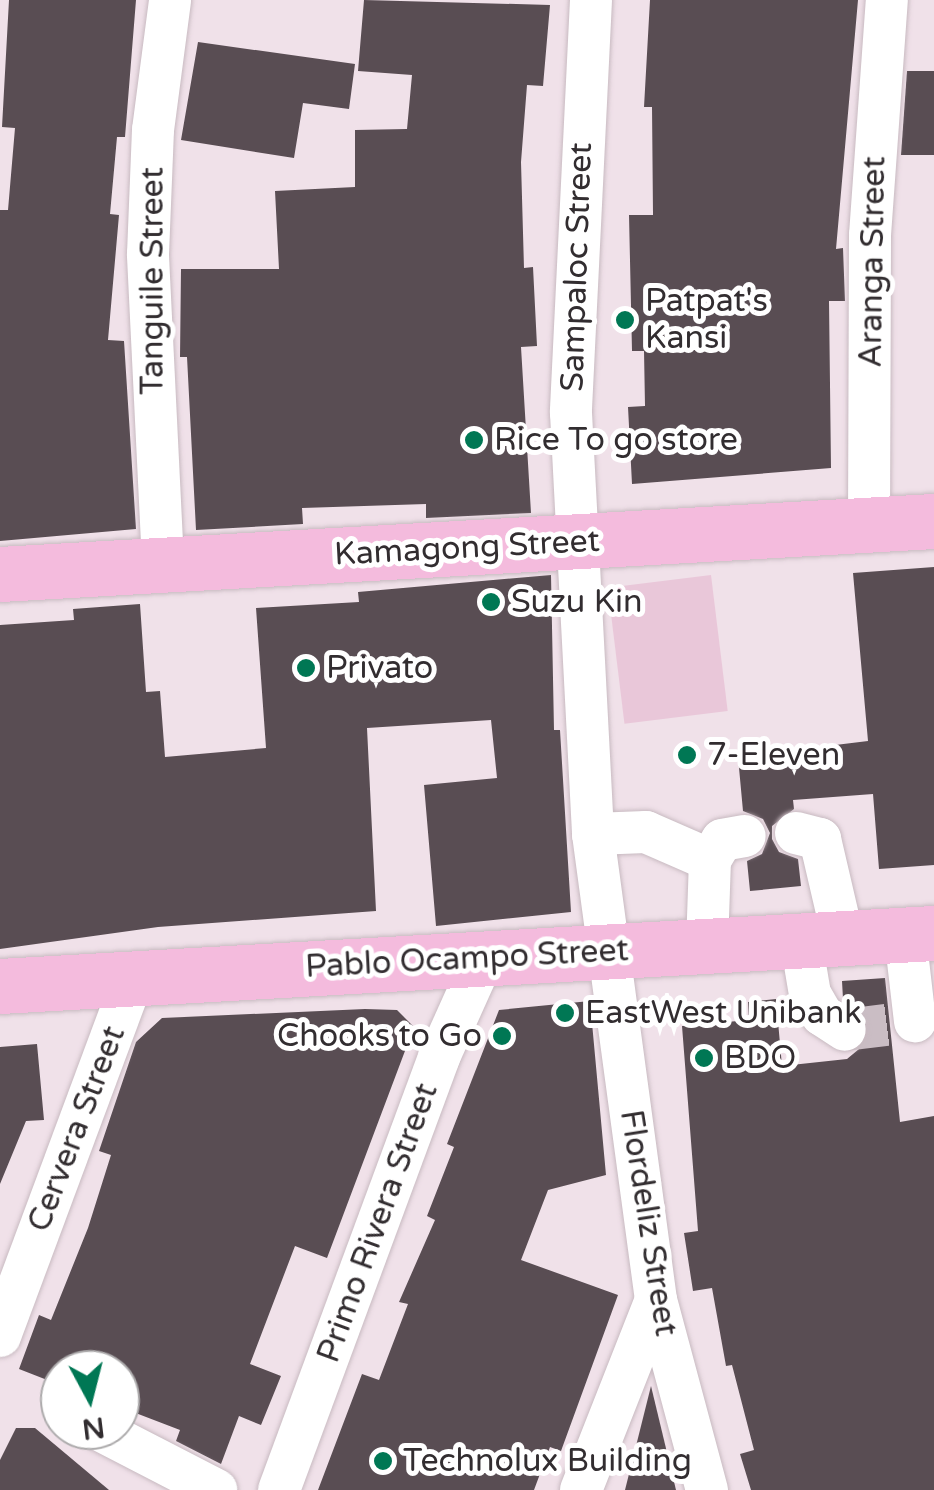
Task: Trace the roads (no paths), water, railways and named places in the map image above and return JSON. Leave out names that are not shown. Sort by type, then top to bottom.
[{"type":"main road","name":"Kamagong Street","points":[[0,574],[934,521]]},
{"type":"main road","name":"Pablo Ocampo Street","points":[[0,986],[920,934]]},
{"type":"street","name":"Tanguile Street","points":[[163,562],[148,254],[153,130],[170,0]]},
{"type":"street","name":"Sampaloc Street","points":[[591,0],[575,284],[575,544],[593,834],[610,952]]},
{"type":"street","name":"Aranga Street","points":[[869,525],[870,234],[887,0]]},
{"type":"street","points":[[593,834],[646,832],[710,860]]},
{"type":"street","points":[[796,832],[820,839],[822,940],[810,994],[822,1015],[845,1030]]},
{"type":"street","points":[[707,946],[710,860],[722,840],[745,836]]},
{"type":"street","points":[[914,1022],[920,934]]},
{"type":"street","name":"Flordeliz Street","points":[[610,952],[656,1300],[707,1490]]},
{"type":"street","name":"Primo Rivera Street","points":[[279,1490],[438,1057],[483,958]]},
{"type":"street","name":"Cervera Street","points":[[0,1336],[133,978]]},
{"type":"street","points":[[581,1490],[656,1300]]},
{"type":"street","points":[[139,1450],[216,1490]]},
{"type":"tunnel","points":[[845,1030],[893,1024]]},
{"type":"place","name":"Patpat's Kansi","points":[[625,320]]},
{"type":"place","name":"Rice To go store","points":[[474,440]]},
{"type":"place","name":"Suzu Kin","points":[[491,602]]},
{"type":"place","name":"Privato","points":[[306,668]]},
{"type":"place","name":"7-Eleven","points":[[687,755]]},
{"type":"place","name":"EastWest Unibank","points":[[565,1013]]},
{"type":"place","name":"Chooks to Go","points":[[502,1036]]},
{"type":"place","name":"BDO","points":[[704,1058]]},
{"type":"place","name":"Technolux Building","points":[[383,1461]]}]
